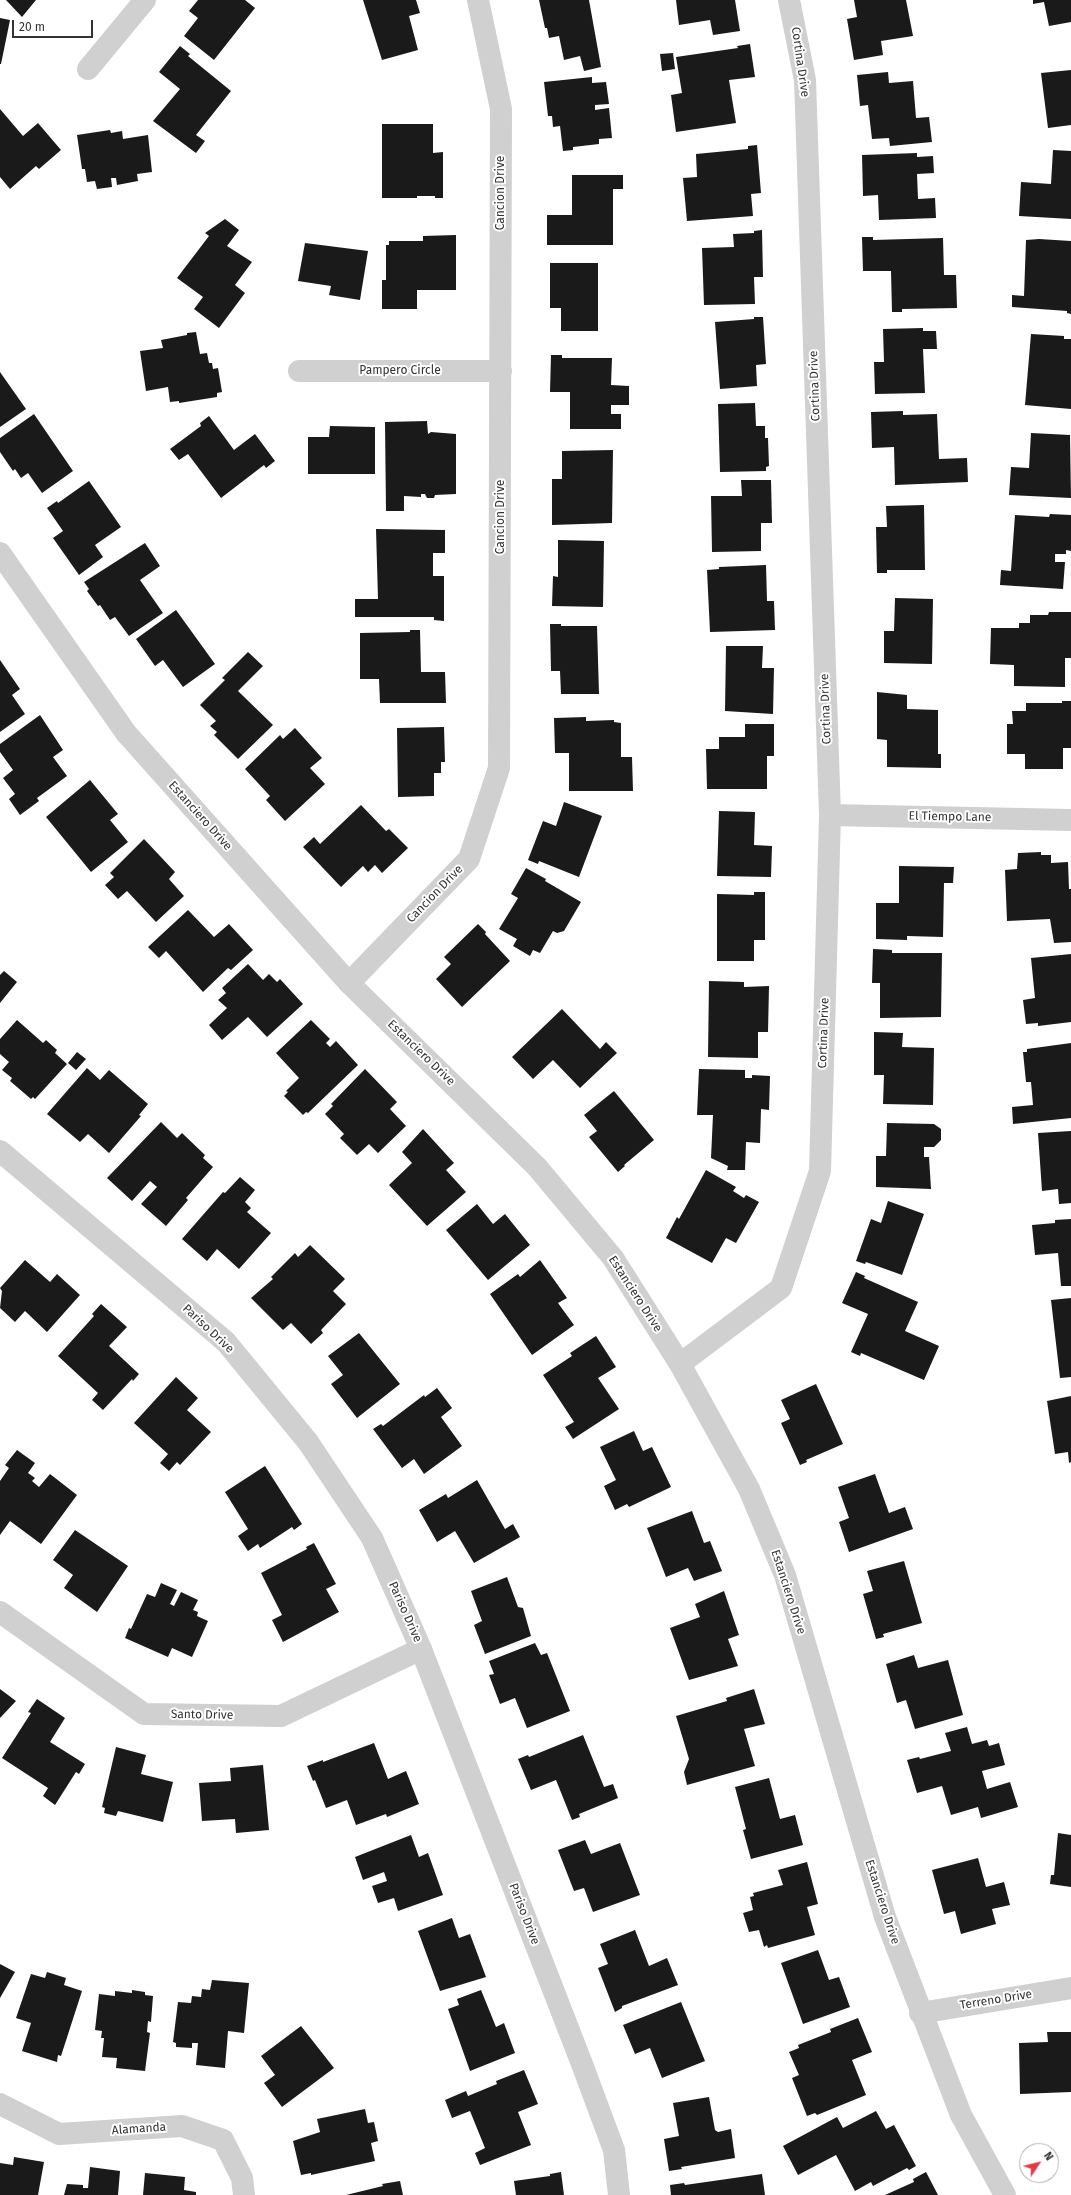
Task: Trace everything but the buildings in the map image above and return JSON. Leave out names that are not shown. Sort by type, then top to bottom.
[{"type":"street","points":[[88,69],[145,0]]},
{"type":"street","name":"Cancion Drive","points":[[349,983],[469,859],[499,768],[501,109],[478,0]]},
{"type":"street","name":"Cortina Drive","points":[[680,1364],[781,1288],[820,1170],[830,815],[805,80],[790,0]]},
{"type":"street","name":"Pampero Circle","points":[[299,371],[501,371]]},
{"type":"street","name":"Estanciero Drive","points":[[0,553],[126,733],[349,983],[537,1167],[613,1258],[680,1364],[749,1489],[785,1575],[885,1917],[920,2012],[961,2115],[1005,2195]]},
{"type":"street","name":"El Tiempo Lane","points":[[830,815],[1071,820]]},
{"type":"street","name":"Pariso Drive","points":[[0,1150],[226,1342],[308,1442],[372,1538],[421,1649],[611,2143],[619,2195]]},
{"type":"street","name":"Santo Drive","points":[[0,1612],[144,1714],[281,1716],[421,1649]]},
{"type":"street","name":"Terreno Drive","points":[[920,2012],[1071,1988]]},
{"type":"street","name":"Alamanda","points":[[0,2104],[59,2134],[182,2126],[223,2140],[242,2178],[244,2195]]}]
